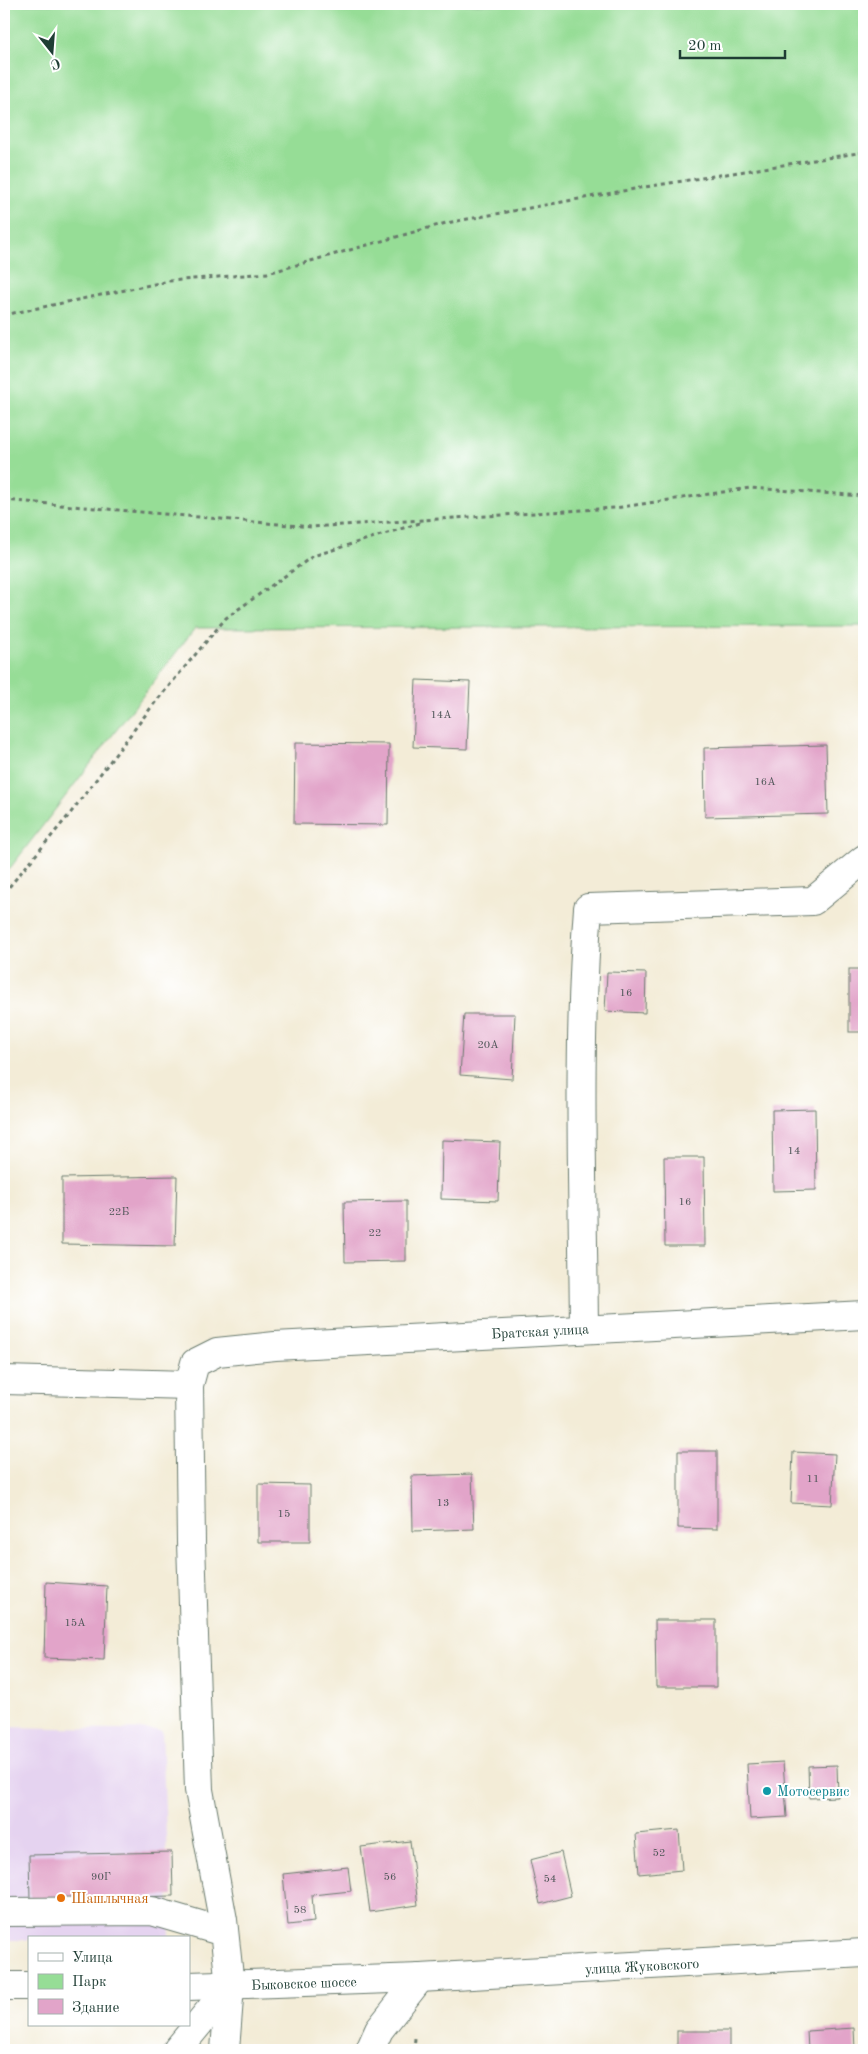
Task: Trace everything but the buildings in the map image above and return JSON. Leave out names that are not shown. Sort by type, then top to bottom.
[{"type":"street","points":[[584,1329],[583,969],[588,908],[813,902],[864,859]]},
{"type":"street","name":"Братская улица","points":[[189,1385],[195,1363],[216,1352],[275,1346],[864,1315]]},
{"type":"street","points":[[4,1380],[189,1385],[192,1581],[199,1790],[224,1932],[230,1986],[225,2050]]},
{"type":"street","points":[[4,1912],[152,1911],[224,1932]]},
{"type":"street","name":"улица Жуковского","points":[[420,1978],[864,1953]]},
{"type":"street","points":[[370,2050],[379,2030],[420,1978]]},
{"type":"street","name":"Быковское шоссе","points":[[190,1986],[420,1978]]},
{"type":"street","points":[[4,1986],[28,1986]]},
{"type":"street","points":[[177,2050],[230,1986]]},
{"type":"path","points":[[4,315],[169,281],[268,273],[446,223],[864,152]]},
{"type":"path","points":[[4,500],[312,527],[615,508],[750,488],[864,496]]},
{"type":"path","points":[[4,892],[226,618],[313,556],[428,520]]},
{"type":"shaded area","points":[[4,1727],[162,1730],[170,1936],[28,1936],[28,1940],[4,1940]]},
{"type":"green space","points":[[4,4],[864,4],[864,626],[195,628],[4,876]]},
{"type":"place","name":"Мотосервис","points":[[767,1791]]},
{"type":"place","name":"Шашлычная","points":[[61,1898]]}]
